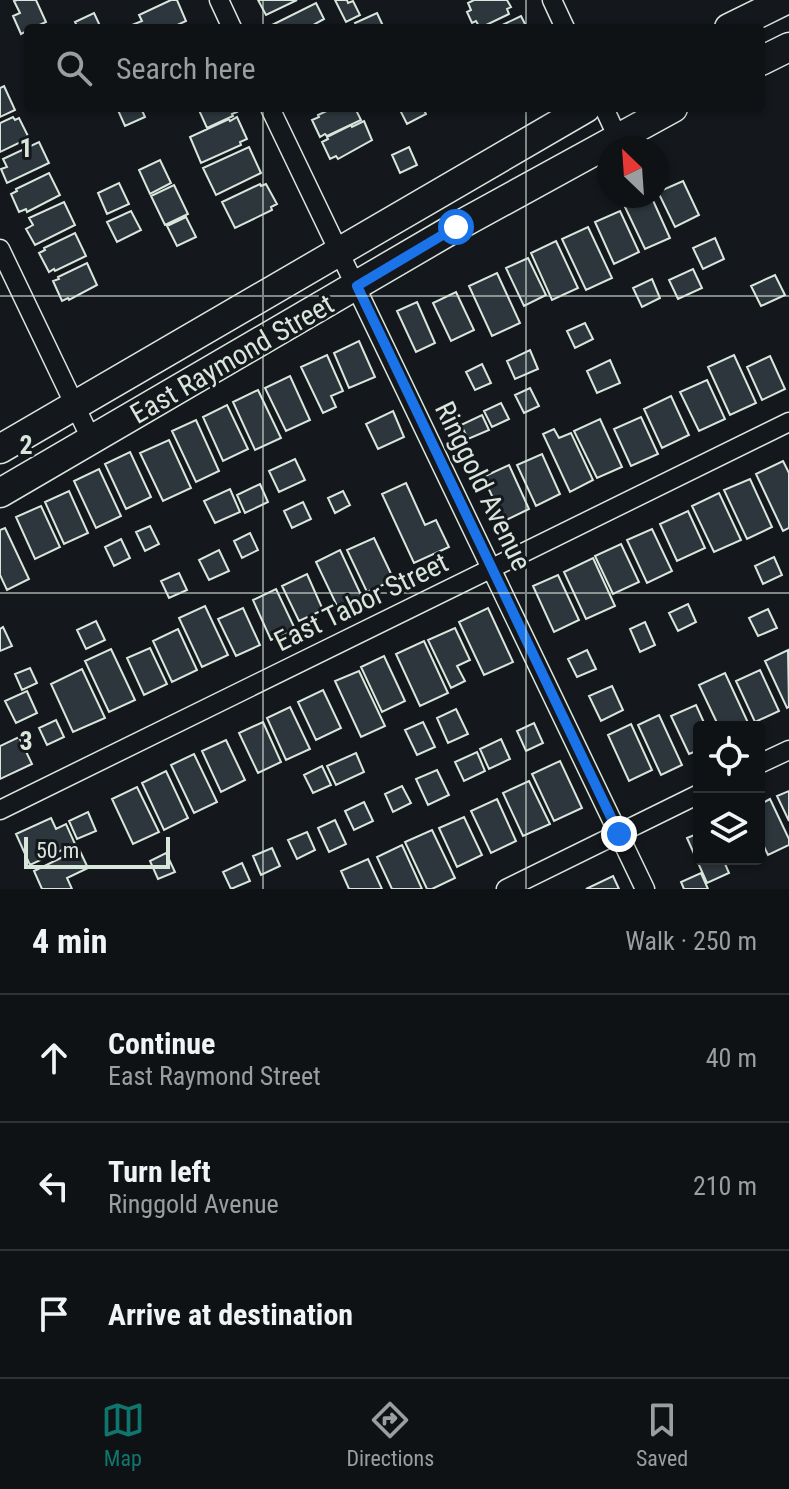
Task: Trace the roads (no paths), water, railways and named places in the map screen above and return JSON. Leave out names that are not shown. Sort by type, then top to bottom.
[{"type":"main road","points":[[737,24],[786,0]]},
{"type":"main road","points":[[765,59],[789,47]]},
{"type":"main road","name":"East Raymond Street","points":[[0,449],[579,112]]},
{"type":"main road","name":"East Raymond Street","points":[[622,136],[666,112]]},
{"type":"main road","name":"East Raymond Street","points":[[0,493],[456,227],[597,150]]},
{"type":"street","points":[[219,0],[230,24]]},
{"type":"street","points":[[552,0],[563,24]]},
{"type":"street","name":"Ringgold Avenue","points":[[272,112],[645,889]]},
{"type":"street","points":[[606,112],[617,136]]},
{"type":"street","points":[[0,249],[92,441]]},
{"type":"street","name":"East Tabor Street","points":[[0,810],[789,422]]},
{"type":"street","points":[[765,761],[789,750]]},
{"type":"street","points":[[506,889],[693,797]]}]
